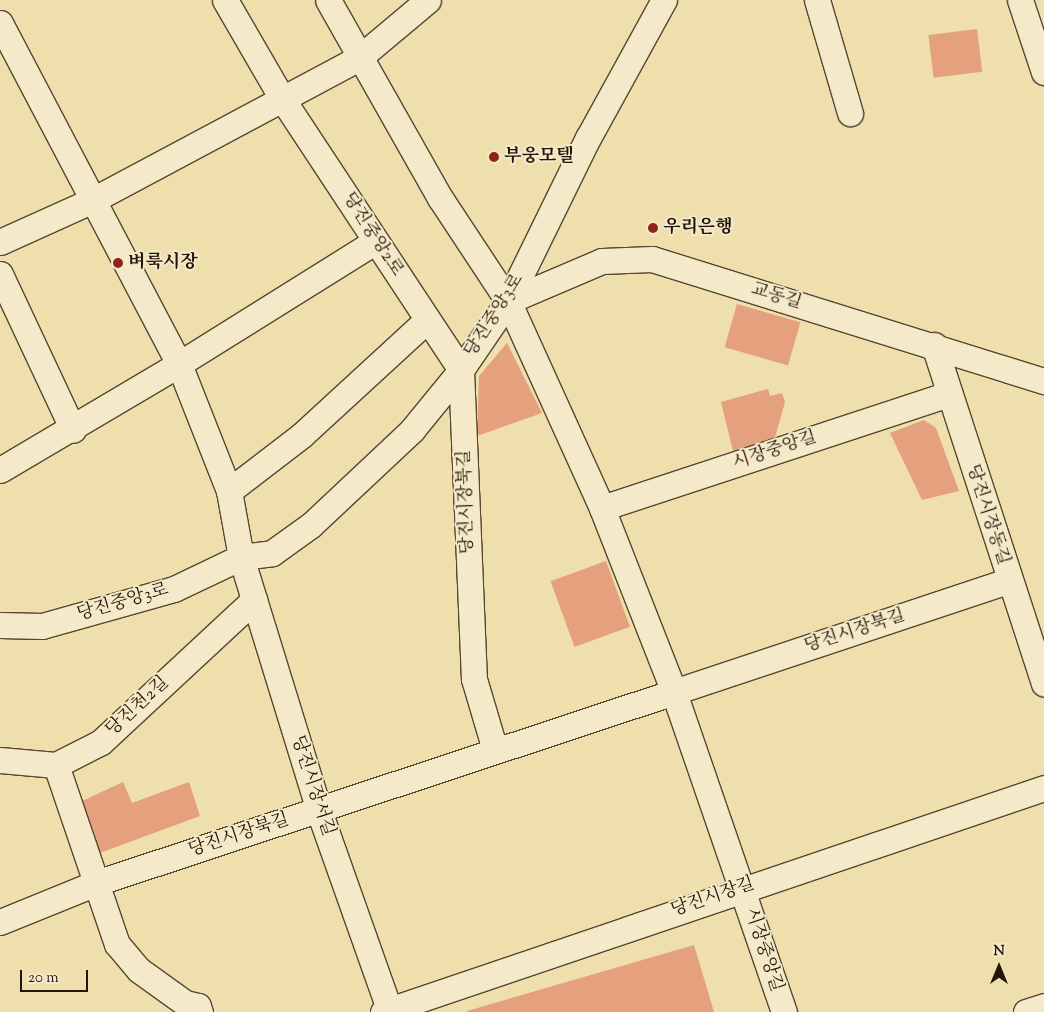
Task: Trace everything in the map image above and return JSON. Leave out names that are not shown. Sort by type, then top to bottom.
[{"type":"street","name":"당진중앙2로","points":[[225,0],[283,100],[461,370]]},
{"type":"street","points":[[328,0],[359,58],[440,198],[508,301],[602,508],[674,692],[742,888]]},
{"type":"street","points":[[0,242],[91,201],[359,58],[428,0]]},
{"type":"street","name":"당진중앙3로","points":[[0,625],[42,626],[174,589],[241,557],[272,553],[311,525],[412,430],[461,370],[508,301],[588,138],[664,0]]},
{"type":"street","points":[[817,0],[850,113]]},
{"type":"street","points":[[1020,0],[1044,72]]},
{"type":"street","points":[[0,23],[91,201],[179,364],[229,491],[241,557]]},
{"type":"street","points":[[0,470],[73,430],[376,241]]},
{"type":"street","name":"교동길","points":[[508,301],[602,261],[652,259],[1040,377]]},
{"type":"street","points":[[0,274],[73,430]]},
{"type":"street","points":[[229,491],[302,436],[427,320]]},
{"type":"street","name":"당진시장동길","points":[[934,345],[1008,581],[1044,684]]},
{"type":"street","name":"당진시장북길","points":[[461,370],[474,679],[495,750]]},
{"type":"street","name":"시장중앙길","points":[[602,508],[948,394]]},
{"type":"street","name":"당진시장서길","points":[[241,557],[319,810],[387,1011]]},
{"type":"street","name":"당진시장북길","points":[[0,922],[96,883],[1008,581]]},
{"type":"street","name":"당진천2길","points":[[56,765],[101,742],[254,600]]},
{"type":"street","points":[[0,760],[56,765],[118,944],[139,970],[184,1002],[198,1006],[200,1012]]},
{"type":"street","name":"당진시장길","points":[[387,1011],[742,888],[1044,788]]},
{"type":"street","name":"시장중앙길","points":[[742,888],[784,1012]]},
{"type":"street","points":[[1026,1012],[1044,1006]]},
{"type":"building","points":[[977,29],[982,72],[934,78],[928,35]]},
{"type":"building","points":[[737,304],[800,322],[788,365],[725,347]]},
{"type":"building","points":[[507,343],[542,413],[477,436],[479,376]]},
{"type":"building","points":[[768,389],[770,396],[782,393],[785,402],[774,441],[733,451],[721,402]]},
{"type":"building","points":[[924,420],[936,428],[959,491],[922,500],[890,433]]},
{"type":"building","points":[[606,561],[630,627],[574,647],[551,581]]},
{"type":"building","points":[[123,782],[132,803],[189,782],[200,816],[97,854],[80,802]]},
{"type":"building","points":[[694,945],[714,1012],[467,1012],[467,1011]]},
{"type":"place","name":"부웅모텔","points":[[494,157]]},
{"type":"place","name":"우리은행","points":[[653,228]]},
{"type":"place","name":"벼룩시장","points":[[118,263]]}]
